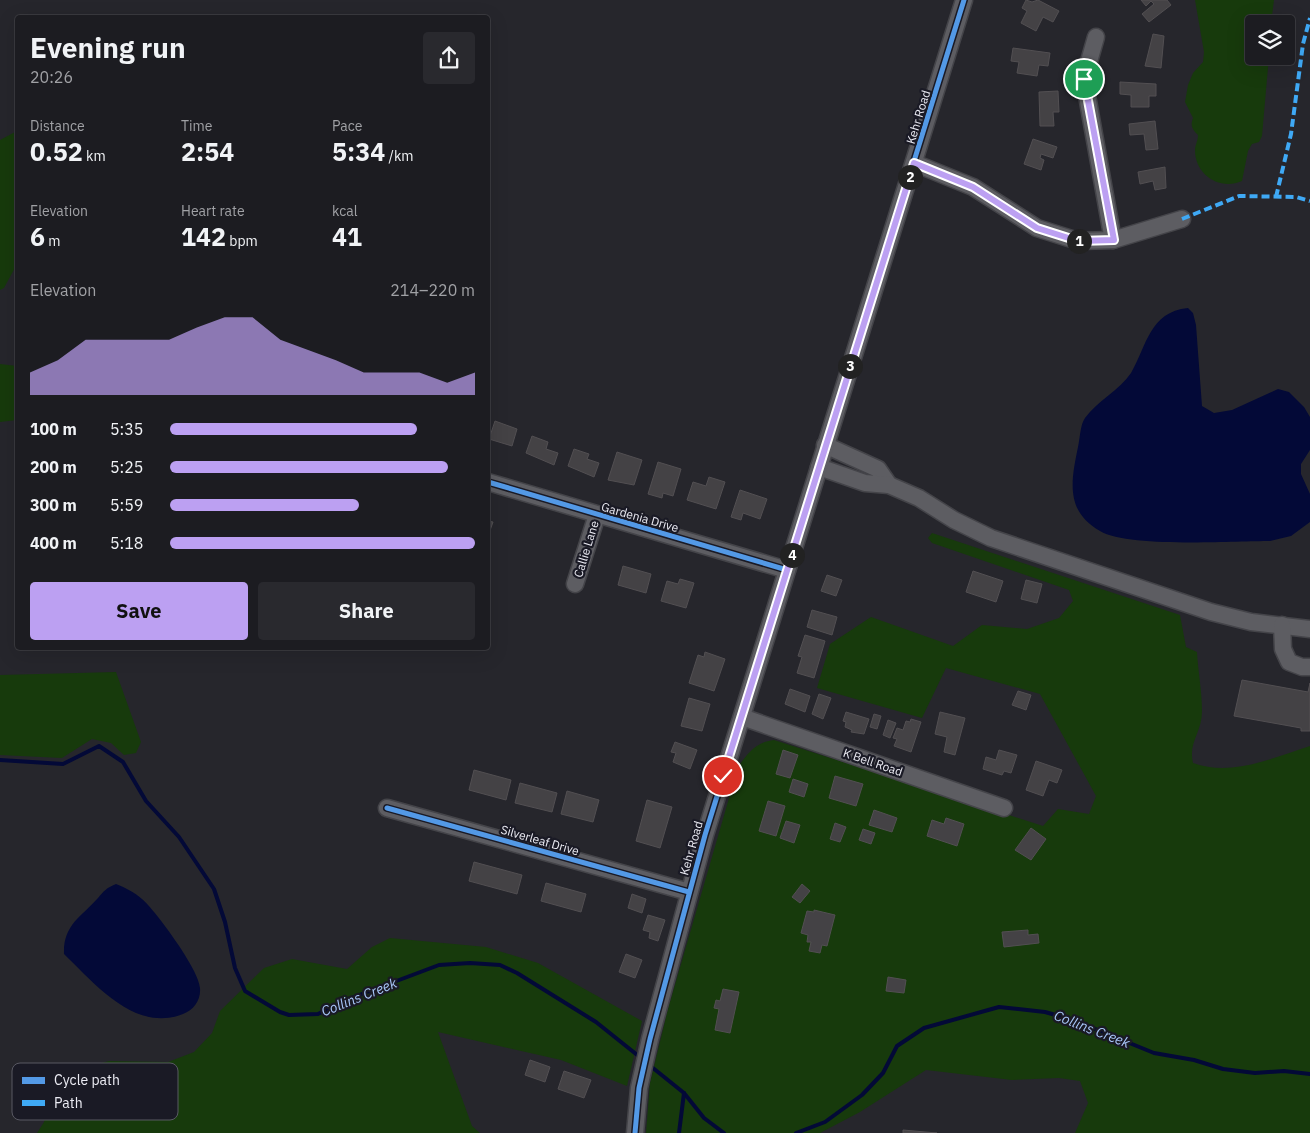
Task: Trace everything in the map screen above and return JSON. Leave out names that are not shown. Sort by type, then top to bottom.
[{"type":"street","name":"Kehr Road","points":[[635,1133],[639,1088],[688,892],[964,0]]},
{"type":"street","points":[[1096,37],[1084,79],[1114,240]]},
{"type":"street","points":[[914,163],[973,187],[1037,228],[1078,241],[1114,240],[1182,219]]},
{"type":"street","points":[[825,446],[878,469],[890,485]]},
{"type":"street","points":[[818,467],[866,483],[890,485],[919,498],[954,520],[991,538],[1211,612],[1251,622],[1310,629]]},
{"type":"street","name":"Gardenia Drive","points":[[490,483],[787,570]]},
{"type":"street","name":"Callie Lane","points":[[575,584],[597,515]]},
{"type":"street","points":[[1282,625],[1283,649],[1289,662],[1310,667]]},
{"type":"street","name":"K Bell Road","points":[[742,717],[1004,808]]},
{"type":"street","name":"Silverleaf Drive","points":[[387,808],[688,892]]},
{"type":"green space","points":[[1195,0],[1274,0],[1272,15],[1245,15],[1245,65],[1268,65],[1262,136],[1259,142],[1252,144],[1248,151],[1242,181],[1234,184],[1225,184],[1210,179],[1199,167],[1196,159],[1195,148],[1198,135],[1192,127],[1193,118],[1185,102],[1188,85],[1193,73],[1203,62],[1204,52]]},
{"type":"green space","points":[[15,132],[15,268],[4,288],[0,290],[0,140]]},
{"type":"green space","points":[[0,364],[15,366],[15,420],[0,422]]},
{"type":"green space","points":[[932,533],[1180,615],[1186,647],[1197,652],[1201,696],[1202,711],[1200,725],[1192,749],[1193,763],[1208,767],[1237,767],[1267,760],[1310,746],[1310,1133],[1075,1133],[1088,1103],[1080,1081],[1059,1078],[1012,1080],[926,1070],[860,1112],[820,1133],[646,1133],[650,1083],[668,1009],[738,767],[757,746],[774,740],[1043,826],[1058,809],[1089,814],[1096,796],[1040,694],[946,668],[922,718],[817,688],[830,644],[871,617],[953,646],[982,625],[1027,629],[1059,618],[1073,601],[1069,590],[932,543],[928,538]]},
{"type":"green space","points":[[116,672],[141,742],[136,753],[124,755],[111,743],[92,739],[62,758],[0,755],[0,675]]},
{"type":"green space","points":[[390,938],[486,947],[538,963],[642,1021],[627,1086],[561,1060],[438,1032],[472,1126],[480,1133],[37,1133],[45,1120],[178,1120],[178,1063],[102,1063],[109,1061],[168,1062],[194,1052],[212,1033],[220,1011],[264,968],[292,959],[347,969],[372,947]]},
{"type":"shaded area","points":[[1188,308],[1193,313],[1196,325],[1202,406],[1214,413],[1232,410],[1278,389],[1289,392],[1304,407],[1310,417],[1310,450],[1301,464],[1301,474],[1310,494],[1310,522],[1291,536],[1270,541],[1156,542],[1133,540],[1100,531],[1089,523],[1076,505],[1073,483],[1083,421],[1131,373],[1157,323],[1175,311]]},
{"type":"shaded area","points":[[116,884],[136,894],[149,906],[167,928],[193,969],[198,980],[200,992],[196,1004],[187,1012],[165,1018],[149,1017],[132,1011],[103,991],[64,954],[66,936],[74,922],[105,890]]},
{"type":"building","points":[[1026,0],[1032,2],[1038,0],[1059,11],[1053,22],[1043,17],[1036,31],[1021,23],[1027,11],[1022,8]]},
{"type":"building","points":[[1141,0],[1167,0],[1171,5],[1149,22],[1142,14],[1154,4],[1151,1],[1146,6]]},
{"type":"building","points":[[1153,34],[1164,36],[1161,68],[1145,66]]},
{"type":"building","points":[[1013,48],[1050,53],[1048,66],[1039,65],[1037,76],[1017,73],[1019,62],[1011,61]]},
{"type":"building","points":[[1120,82],[1156,84],[1156,96],[1149,96],[1149,107],[1131,107],[1131,95],[1120,94]]},
{"type":"building","points":[[1058,91],[1059,112],[1053,112],[1054,126],[1040,126],[1039,92]]},
{"type":"building","points":[[1155,121],[1158,149],[1146,150],[1144,134],[1130,135],[1129,124]]},
{"type":"building","points":[[1033,139],[1057,147],[1053,158],[1041,154],[1040,158],[1044,160],[1041,170],[1024,164]]},
{"type":"building","points":[[1165,167],[1166,188],[1155,190],[1153,181],[1140,184],[1138,172]]},
{"type":"building","points":[[495,421],[517,429],[512,446],[490,439]]},
{"type":"building","points":[[532,436],[548,442],[546,449],[558,453],[554,465],[526,453]]},
{"type":"building","points":[[574,449],[589,454],[587,459],[599,463],[594,477],[568,466]]},
{"type":"building","points":[[617,452],[642,460],[634,485],[608,480]]},
{"type":"building","points":[[658,462],[681,469],[673,496],[663,493],[662,498],[648,494]]},
{"type":"building","points":[[709,477],[725,482],[716,509],[687,500],[693,482],[706,486]]},
{"type":"building","points":[[740,490],[767,499],[760,519],[743,513],[741,520],[731,517]]},
{"type":"building","points":[[623,566],[651,574],[646,593],[618,585]]},
{"type":"building","points":[[973,571],[1003,581],[996,602],[966,592]]},
{"type":"building","points":[[827,575],[842,580],[836,596],[821,591]]},
{"type":"building","points":[[680,579],[694,583],[686,608],[661,601],[667,581],[678,584]]},
{"type":"building","points":[[1026,580],[1042,584],[1037,603],[1021,599]]},
{"type":"building","points":[[812,610],[837,617],[832,635],[807,627]]},
{"type":"building","points":[[805,635],[825,641],[814,678],[797,673],[802,657],[798,656]]},
{"type":"building","points":[[705,652],[725,659],[714,691],[689,683],[698,655],[704,657]]},
{"type":"building","points":[[1242,680],[1308,692],[1310,683],[1310,731],[1301,731],[1301,728],[1234,716]]},
{"type":"building","points":[[790,689],[810,696],[805,712],[785,704]]},
{"type":"building","points":[[1018,691],[1031,695],[1026,710],[1012,705]]},
{"type":"building","points":[[819,694],[831,698],[823,719],[812,714]]},
{"type":"building","points":[[689,698],[710,704],[702,731],[681,726]]},
{"type":"building","points":[[846,712],[869,719],[864,734],[851,732],[852,730],[845,727],[846,722],[843,721]]},
{"type":"building","points":[[940,712],[965,718],[955,755],[944,752],[947,737],[935,734]]},
{"type":"building","points":[[874,714],[881,716],[877,729],[870,727]]},
{"type":"building","points":[[911,719],[921,722],[911,752],[894,746],[897,739],[893,738],[897,728],[903,730],[906,721],[910,722]]},
{"type":"building","points":[[888,720],[896,723],[890,738],[883,735]]},
{"type":"building","points":[[675,742],[697,750],[690,769],[673,762],[676,753],[671,752]]},
{"type":"building","points":[[783,750],[798,755],[790,778],[776,774]]},
{"type":"building","points":[[999,750],[1017,755],[1011,773],[1004,771],[1002,775],[983,769],[986,757],[996,760]]},
{"type":"building","points":[[1036,761],[1062,770],[1057,783],[1049,780],[1043,796],[1026,790]]},
{"type":"building","points":[[474,770],[511,780],[506,800],[469,790]]},
{"type":"building","points":[[835,776],[863,784],[856,806],[829,798]]},
{"type":"building","points":[[793,779],[808,784],[804,797],[789,792]]},
{"type":"building","points":[[520,783],[557,793],[552,812],[515,803]]},
{"type":"building","points":[[567,791],[599,800],[593,822],[561,814]]},
{"type":"building","points":[[647,800],[672,807],[660,848],[636,841]]},
{"type":"building","points":[[768,801],[785,806],[776,836],[759,831]]},
{"type":"building","points":[[874,810],[897,818],[892,832],[869,825]]},
{"type":"building","points":[[946,818],[964,824],[957,846],[927,836],[932,820],[944,824]]},
{"type":"building","points":[[786,821],[800,825],[794,843],[780,838]]},
{"type":"building","points":[[835,823],[846,827],[840,842],[830,839]]},
{"type":"building","points":[[1031,828],[1046,839],[1031,860],[1015,850]]},
{"type":"building","points":[[863,829],[875,833],[871,844],[859,840]]},
{"type":"building","points":[[474,862],[522,875],[517,894],[469,881]]},
{"type":"building","points":[[546,883],[586,894],[581,912],[541,901]]},
{"type":"building","points":[[802,884],[810,891],[800,903],[792,897]]},
{"type":"building","points":[[632,894],[646,899],[642,913],[628,908]]},
{"type":"building","points":[[814,910],[835,915],[827,946],[822,945],[820,953],[809,951],[811,942],[807,942],[808,935],[801,933],[807,911],[814,912]]},
{"type":"building","points":[[648,915],[665,920],[658,941],[649,938],[650,932],[643,930]]},
{"type":"building","points":[[1028,930],[1028,935],[1038,934],[1039,943],[1004,947],[1002,932]]},
{"type":"building","points":[[626,954],[642,960],[635,978],[619,972]]},
{"type":"building","points":[[888,977],[906,980],[904,993],[886,991]]},
{"type":"building","points":[[723,989],[739,992],[730,1033],[715,1030],[719,1009],[714,1008],[716,1000],[720,1001]]},
{"type":"building","points":[[530,1060],[550,1067],[545,1082],[525,1075]]},
{"type":"building","points":[[564,1071],[591,1080],[584,1098],[558,1089]]},
{"type":"building","points":[[903,1130],[937,1133],[903,1133]]},
{"type":"waterway","name":"Collins Creek","points":[[0,760],[63,764],[99,746],[123,762],[146,801],[179,837],[214,889],[225,922],[235,968],[245,991],[280,1012],[289,1015],[318,1014],[346,1000],[439,965],[470,963],[500,965],[517,973],[596,1022],[641,1058]]},
{"type":"waterway","name":"Collins Creek","points":[[796,1133],[825,1122],[862,1095],[883,1073],[897,1046],[924,1028],[999,1007],[1045,1012],[1073,1020],[1154,1053],[1194,1060],[1223,1069],[1255,1073],[1284,1071],[1310,1074]]},
{"type":"waterway","name":"Collins Creek","points":[[648,1064],[684,1093],[704,1118],[724,1133]]},
{"type":"waterway","points":[[679,1133],[684,1093]]},
{"type":"marked path","points":[[1276,197],[1291,134],[1303,44],[1310,18]]},
{"type":"marked path","points":[[1182,219],[1239,196],[1296,197],[1310,201]]},
{"type":"cycle path","points":[[635,1133],[639,1088],[650,1039],[705,835],[964,0]]},
{"type":"cycle path","points":[[490,483],[787,570]]},
{"type":"cycle path","points":[[387,808],[689,892]]},
{"type":"route","points":[[723,776],[914,163],[973,187],[1037,228],[1078,241],[1114,240],[1084,79]]}]
